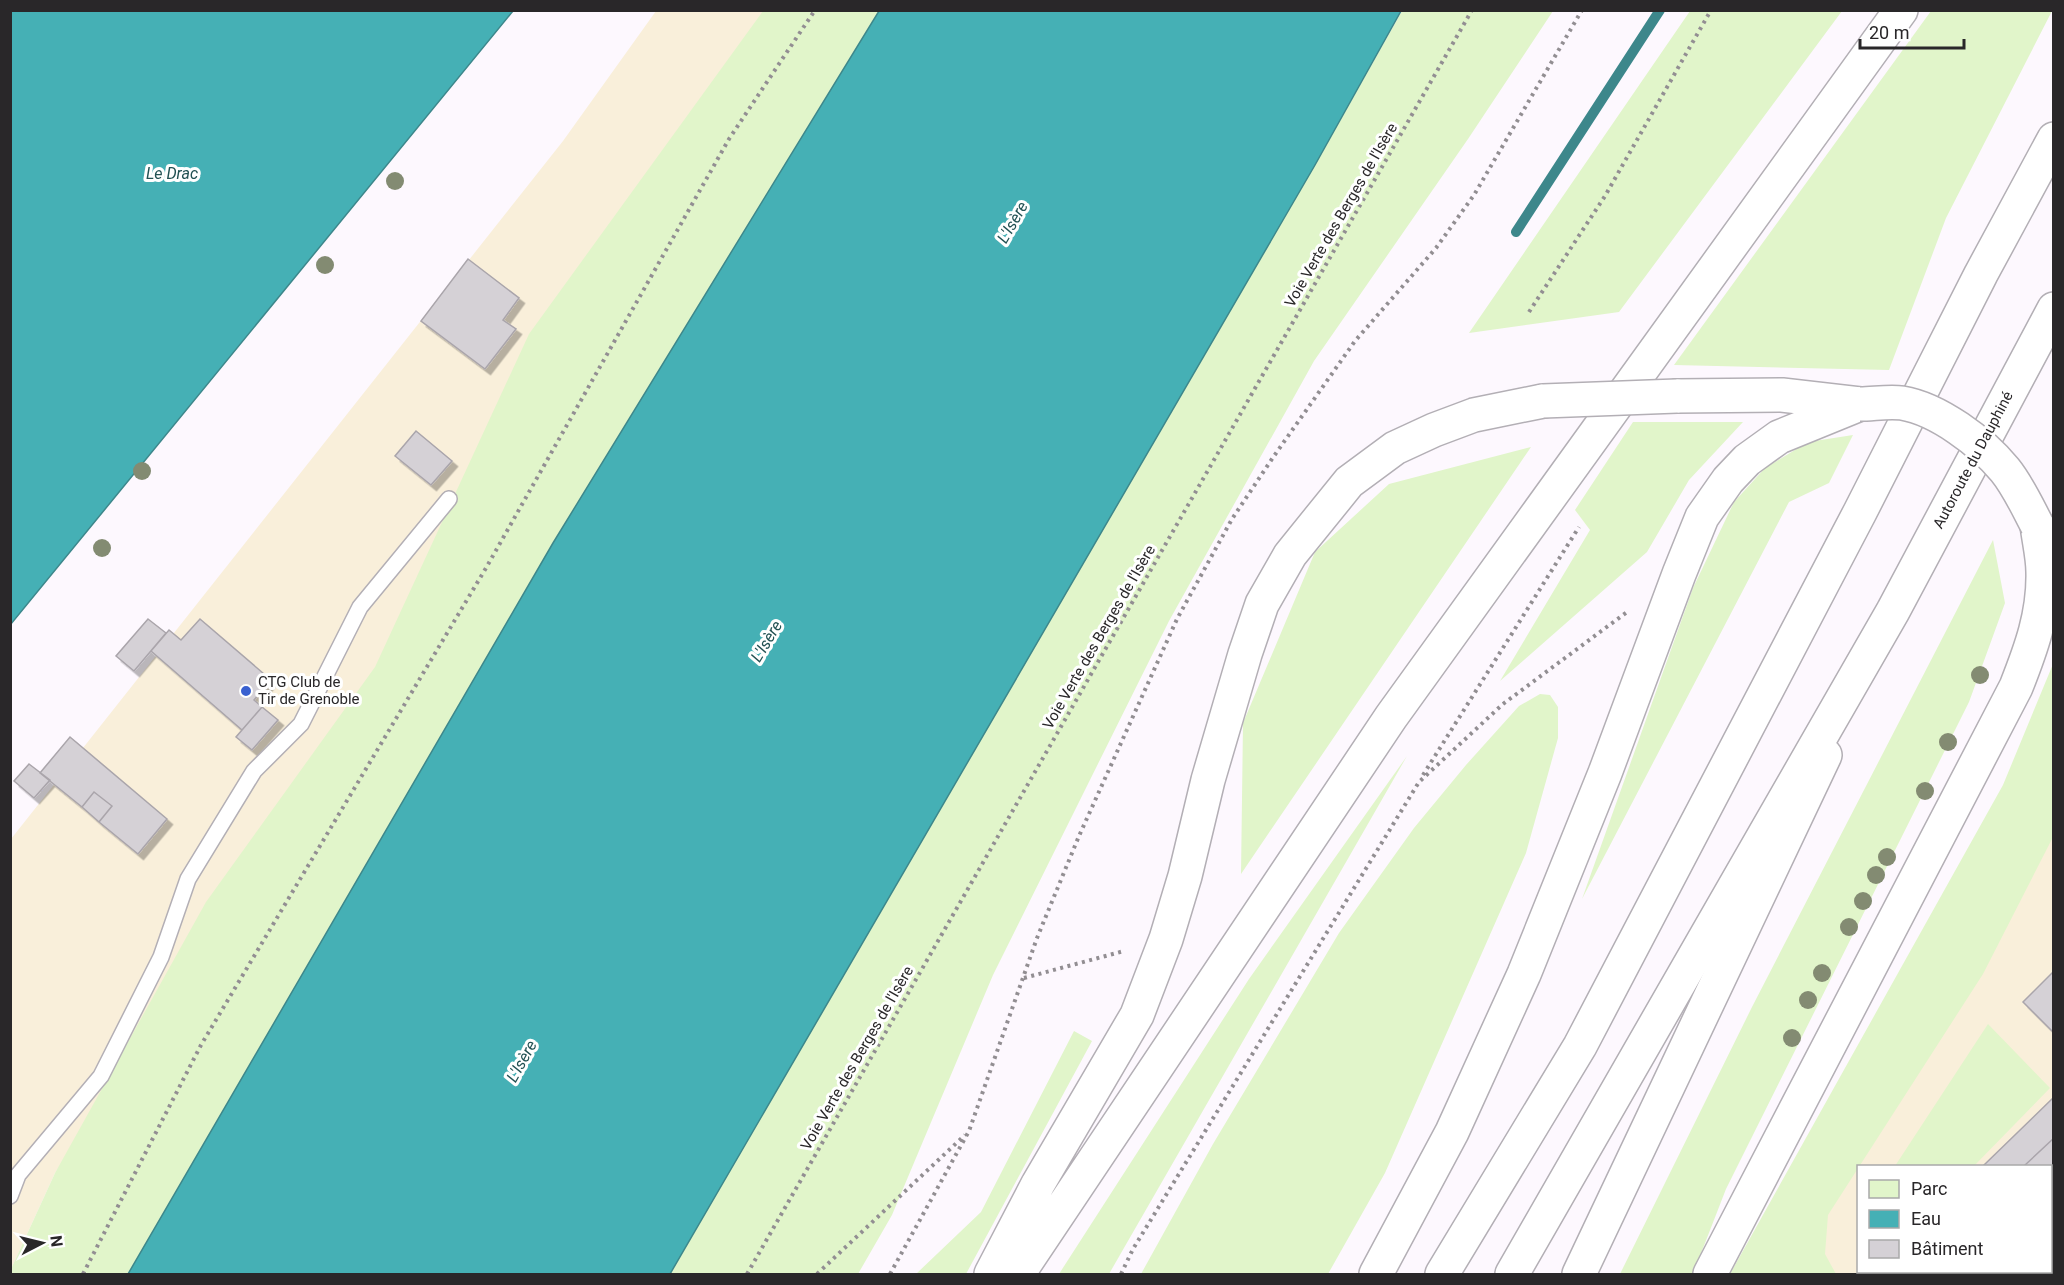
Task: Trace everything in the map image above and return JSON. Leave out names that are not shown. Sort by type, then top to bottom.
[{"type":"highway","points":[[1018,1275],[1391,717],[1901,10]]},
{"type":"highway","points":[[1442,1275],[1580,1047],[1860,512],[1981,274],[2054,139]]},
{"type":"highway","name":"Autoroute du Dauphiné","points":[[1893,611],[2054,309]]},
{"type":"highway","points":[[991,1275],[1038,1184],[1137,1015],[1166,939],[1185,876],[1208,780],[1262,603],[1290,555],[1349,482],[1395,448],[1434,430],[1474,415],[1543,401],[1782,395],[1860,404],[1901,403],[1928,412],[1956,426],[2004,469],[2037,525],[2043,572],[2041,612],[2032,648],[2016,687],[1710,1275]]},
{"type":"highway","points":[[1376,1275],[1452,1132],[1524,974],[1605,773],[1674,585],[1702,517],[1728,480],[1748,460],[1779,437],[1860,404]]},
{"type":"highway","points":[[1512,1275],[1893,611]]},
{"type":"highway","points":[[1580,1275],[1893,611]]},
{"type":"lane","points":[[10,1196],[18,1175],[101,1076],[161,957],[188,879],[254,771],[301,724],[360,607],[449,499]]},
{"type":"path","points":[[83,1275],[201,1045],[486,568],[729,139],[815,10]]},
{"type":"path","name":"Voie Verte des Berges de l'Isère","points":[[747,1275],[1472,10]]},
{"type":"path","points":[[890,1275],[969,1131],[1037,938],[1079,836],[1177,619],[1232,519],[1355,342],[1436,248],[1474,195],[1582,10]]},
{"type":"path","points":[[1529,312],[1605,196],[1711,10]]},
{"type":"path","points":[[1121,1275],[1140,1239],[1419,782],[1579,527]]},
{"type":"path","points":[[1419,782],[1503,704],[1632,608]]},
{"type":"path","points":[[1023,978],[1166,939]]},
{"type":"path","points":[[817,1275],[969,1131]]},
{"type":"shaded area","name":"CTG Club de Tir de Grenoble","points":[[656,11],[779,11],[459,542],[55,1173],[11,1269],[11,839],[563,141]]},
{"type":"shaded area","points":[[2053,803],[2053,1274],[1773,1274]]},
{"type":"green space","points":[[763,11],[879,11],[553,543],[128,1274],[11,1274],[11,1269],[55,1173],[206,902],[375,667],[529,334]]},
{"type":"green space","points":[[1402,11],[1553,11],[1468,139],[1314,361],[1169,621],[993,975],[892,1215],[858,1274],[670,1274],[1315,165]]},
{"type":"green space","points":[[1690,11],[1842,11],[1619,312],[1469,333]]},
{"type":"green space","points":[[1931,11],[2052,11],[1946,218],[1889,370],[1674,365]]},
{"type":"green space","points":[[1633,422],[1743,422],[1689,480],[1647,552],[1500,681],[1590,530],[1575,510]]},
{"type":"green space","points":[[1853,435],[1829,483],[1789,502],[1582,899],[1693,588],[1734,502],[1765,468],[1808,442]]},
{"type":"green space","points":[[1531,447],[1241,874],[1243,723],[1315,552],[1389,484]]},
{"type":"green space","points":[[1993,540],[2005,603],[1969,702],[1726,1189],[1693,1274],[1620,1274],[1752,1007]]},
{"type":"green space","points":[[2053,664],[2053,837],[1983,974],[1860,1165],[1857,1165],[1857,1170],[1828,1215],[1825,1254],[1836,1274],[1730,1274],[2003,785]]},
{"type":"green space","points":[[1540,694],[1550,695],[1558,707],[1558,738],[1526,853],[1385,1173],[1328,1274],[1141,1274],[1213,1144],[1339,933],[1414,828],[1466,765],[1519,706]]},
{"type":"green space","points":[[1407,756],[1109,1274],[1059,1274],[1249,979]]},
{"type":"green space","points":[[1988,1024],[2050,1088],[1975,1165],[1896,1165]]},
{"type":"green space","points":[[1074,1031],[1092,1041],[966,1274],[916,1274],[981,1212]]},
{"type":"water","name":"Le Drac","points":[[10,11],[513,11],[11,624]]},
{"type":"water","name":"L'Isère","points":[[879,11],[1401,11],[1315,165],[670,1274],[128,1274],[553,543]]},
{"type":"building","points":[[468,259],[519,298],[503,320],[516,329],[485,369],[421,321]]},
{"type":"building","points":[[416,431],[452,461],[431,485],[395,456]]},
{"type":"building","points":[[148,619],[166,633],[134,671],[116,656]]},
{"type":"building","points":[[200,619],[271,680],[254,700],[262,707],[242,730],[151,651],[169,630],[181,640]]},
{"type":"building","points":[[262,707],[278,720],[252,750],[236,737]]},
{"type":"building","points":[[70,737],[167,819],[138,854],[99,822],[112,806],[94,792],[82,807],[40,773]]},
{"type":"building","points":[[29,764],[50,780],[34,798],[14,781]]},
{"type":"building","points":[[94,792],[112,806],[99,822],[82,807]]},
{"type":"building","points":[[2054,971],[2054,1033],[2023,1002]]},
{"type":"building","points":[[2054,1097],[2054,1263],[2052,1264],[2052,1165],[1984,1165]]},
{"type":"building","points":[[2054,1138],[2054,1274],[1968,1274],[1966,1273],[2052,1273],[2052,1165],[2025,1165]]},
{"type":"building","points":[[1966,1273],[2044,1273],[2042,1274]]},
{"type":"waterway","points":[[1516,232],[1660,10]]},
{"type":"place","name":"CTG Club de Tir de Grenoble","points":[[246,691]]}]
